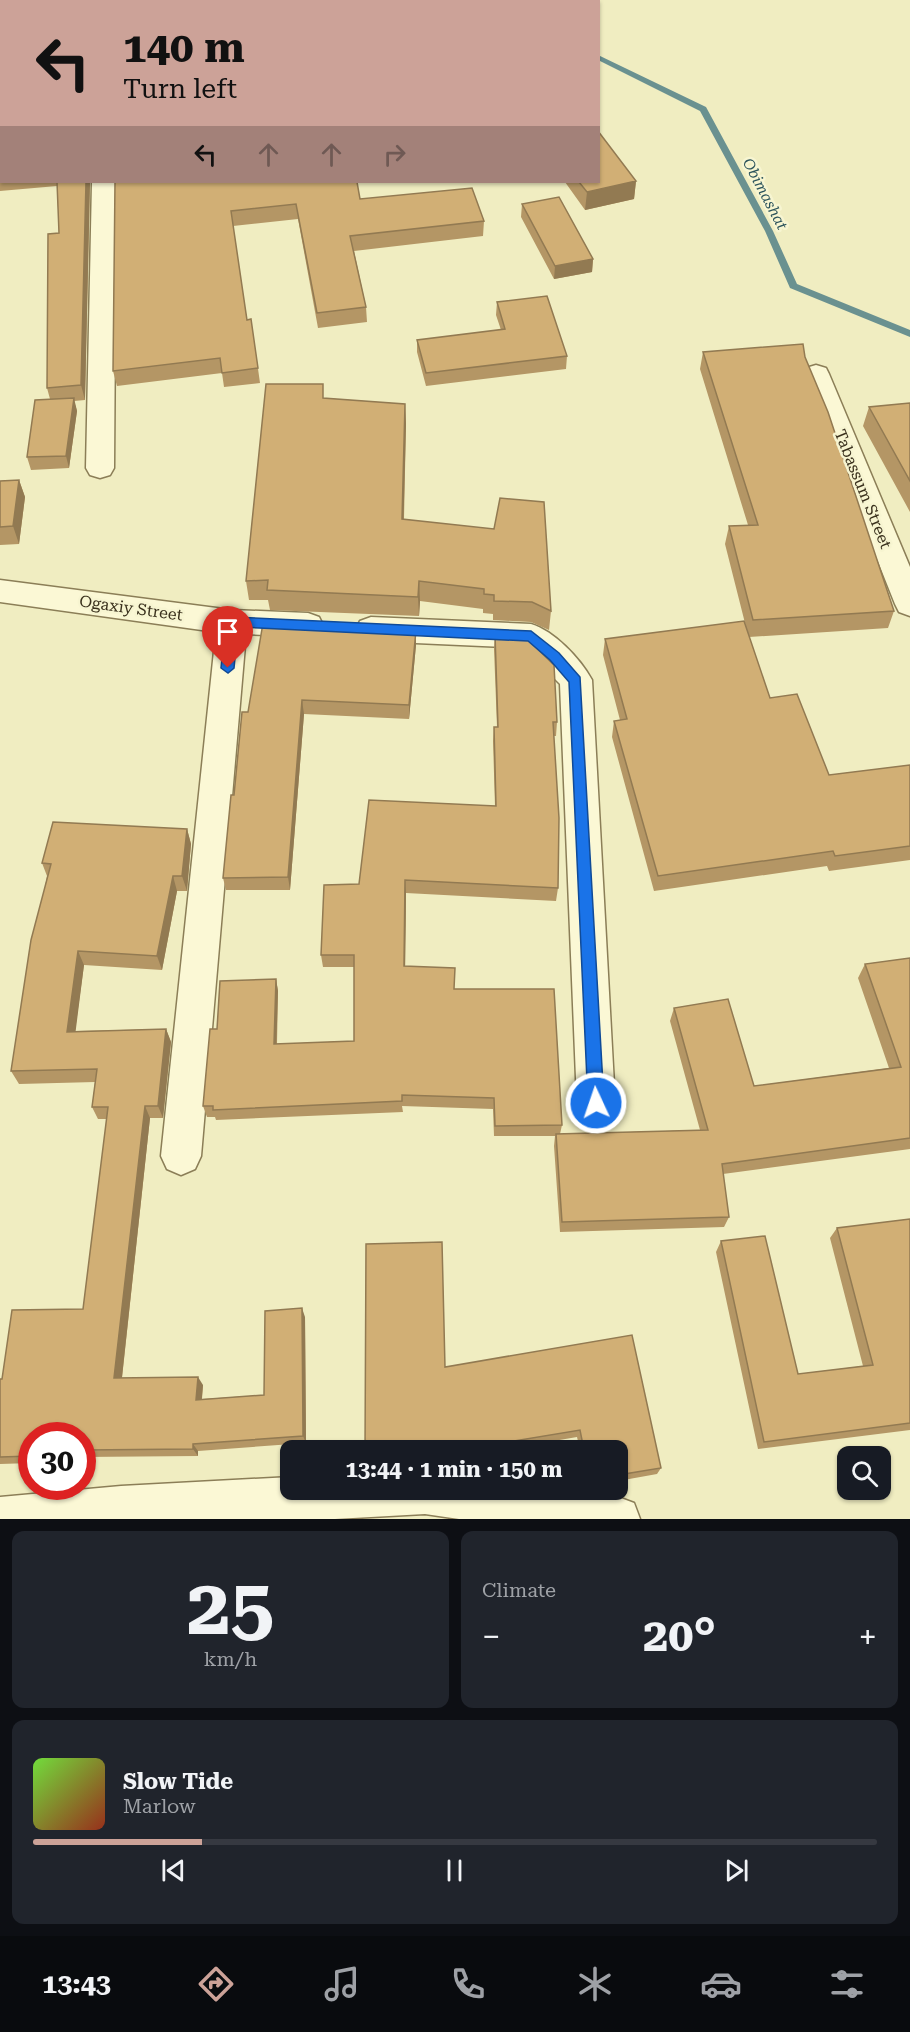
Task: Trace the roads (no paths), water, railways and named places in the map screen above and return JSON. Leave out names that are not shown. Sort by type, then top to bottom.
[{"type":"street","points":[[100,468],[104,183]]},
{"type":"street","name":"Tabassum Street","points":[[816,374],[910,604]]},
{"type":"street","name":"Ogaxiy Street","points":[[0,591],[232,622],[531,636],[576,680],[596,1103]]},
{"type":"street","points":[[181,1156],[232,622]]},
{"type":"street","points":[[0,1519],[123,1513],[425,1492],[618,1519]]},
{"type":"waterway","name":"Obimashat","points":[[600,58],[703,109],[769,231],[793,286],[910,334]]}]
